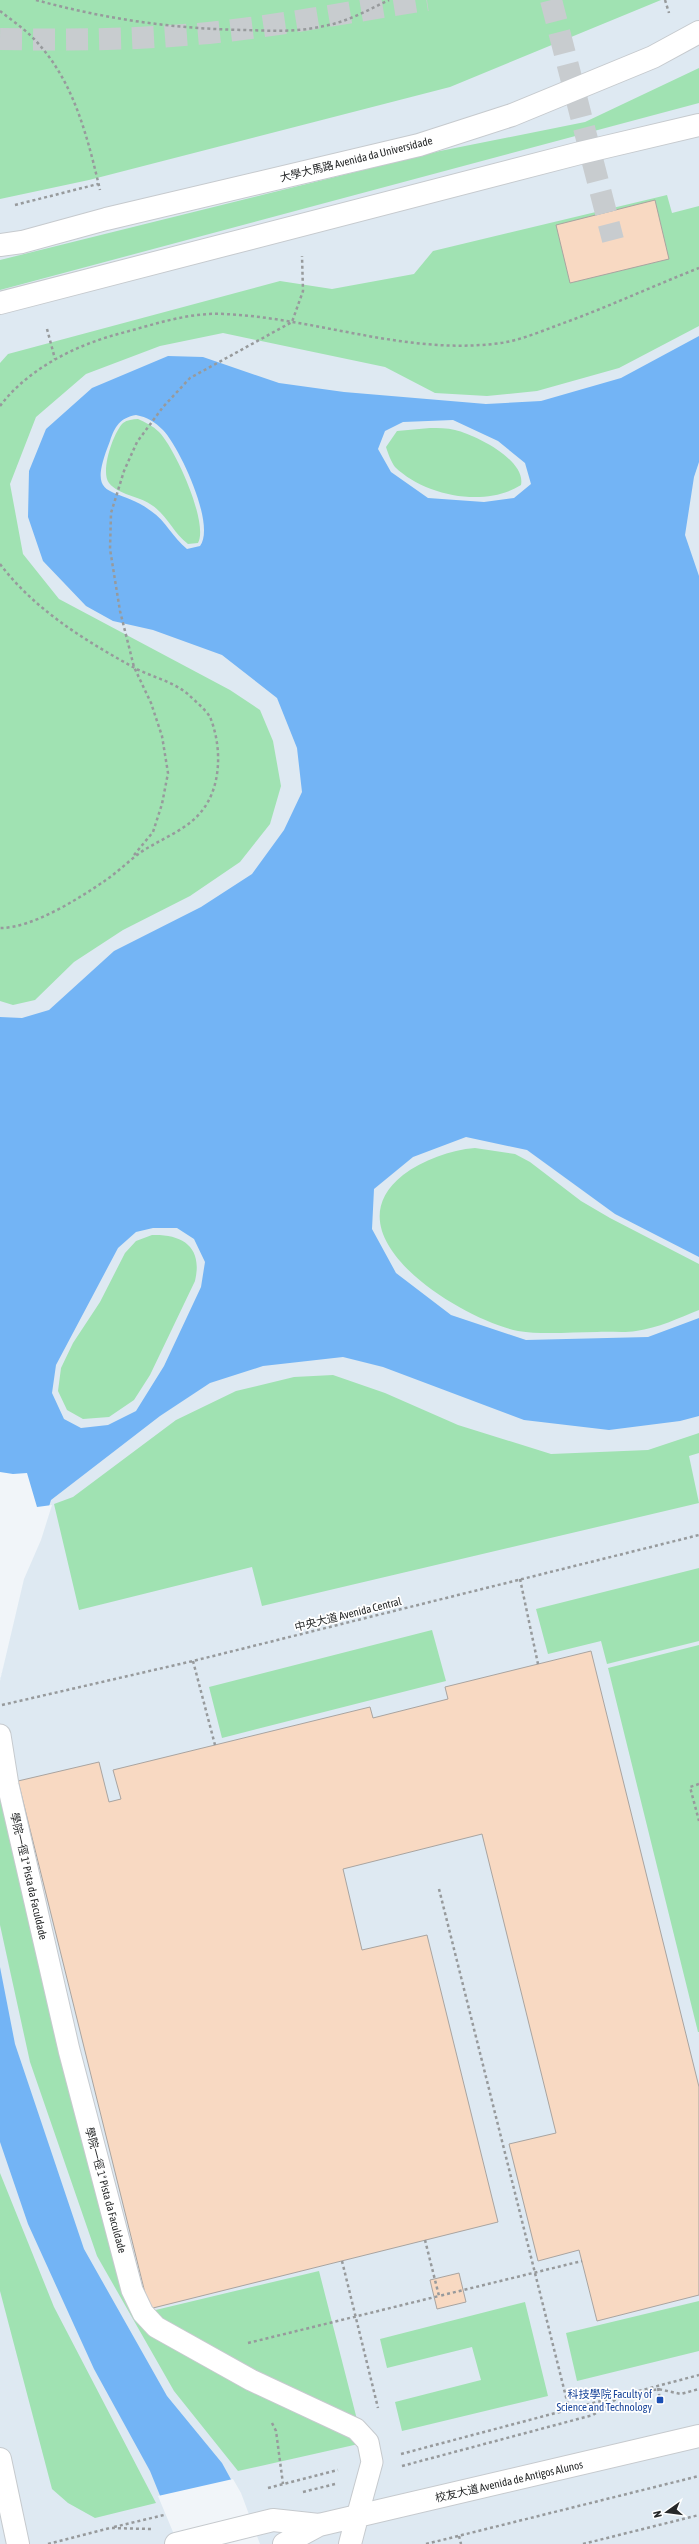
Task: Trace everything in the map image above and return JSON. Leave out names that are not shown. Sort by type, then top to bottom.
[{"type":"main road","name":"大學大馬路 Avenida da Universidade","points":[[0,245],[22,242],[106,219],[419,145],[512,115],[653,57],[699,32]]},
{"type":"main road","points":[[0,303],[296,228],[580,153],[699,125]]},
{"type":"main road","name":"校友大道 Avenida de Antigos Alunos","points":[[284,2544],[319,2525],[699,2436]]},
{"type":"main road","points":[[0,2460],[18,2544]]},
{"type":"main road","points":[[350,2544],[357,2517]]},
{"type":"main road","name":"校友大道 Avenida de Antigos Alunos","points":[[176,2544],[273,2520],[319,2525]]},
{"type":"lane","name":"學院一徑 1ª Pista da Faculdade","points":[[0,1735],[8,1785],[70,2050],[132,2290],[143,2313],[156,2327],[251,2380],[356,2429],[368,2442],[370,2469],[357,2517]]},
{"type":"path","points":[[36,0],[131,22],[184,28],[285,31],[325,26],[356,16],[389,0]]},
{"type":"path","points":[[0,11],[31,36],[61,74],[77,108],[106,219]]},
{"type":"path","points":[[15,205],[98,184]]},
{"type":"path","points":[[0,928],[14,928],[33,922],[106,880],[134,855],[153,832],[162,804],[168,773],[160,729],[151,703],[134,668],[120,611],[110,549],[111,513],[124,471],[137,442],[163,407],[190,378],[231,354],[292,322],[303,291],[303,259],[296,228]]},
{"type":"path","points":[[0,406],[25,380],[55,360],[98,339],[180,318],[223,314],[292,322],[427,345],[461,346],[502,343],[573,320],[699,268]]},
{"type":"path","points":[[47,329],[55,360]]},
{"type":"path","points":[[0,564],[43,609],[82,637],[134,668],[169,682],[188,694],[209,716],[217,742],[218,770],[213,792],[201,812],[182,829],[134,855]]},
{"type":"path","name":"中央大道 Avenida Central","points":[[0,1705],[193,1661],[699,1535]]},
{"type":"path","points":[[520,1579],[538,1664]]},
{"type":"path","points":[[193,1661],[215,1745]]},
{"type":"path","points":[[699,1784],[690,1787],[699,1821]]},
{"type":"path","points":[[439,1889],[569,2409]]},
{"type":"path","points":[[425,2240],[439,2296]]},
{"type":"path","points":[[342,2261],[380,2413]]},
{"type":"path","points":[[203,2354],[582,2261]]},
{"type":"path","points":[[261,2490],[284,2484],[370,2469],[593,2415],[616,2399],[699,2374]]},
{"type":"path","points":[[251,2380],[276,2431],[284,2484]]},
{"type":"path","points":[[657,2387],[660,2400]]},
{"type":"path","points":[[296,2493],[569,2409],[657,2387],[681,2394],[699,2389]]},
{"type":"path","points":[[426,2544],[699,2476]]},
{"type":"path","points":[[47,2544],[170,2513]]},
{"type":"path","points":[[583,2544],[699,2515]]},
{"type":"path","points":[[110,2528],[149,2529]]},
{"type":"path","points":[[459,2536],[461,2544]]},
{"type":"shaded area","points":[[0,0],[699,0],[699,2544],[0,2544]]},
{"type":"green space","points":[[0,0],[661,0],[450,87],[89,180],[0,199]]},
{"type":"green space","points":[[699,68],[699,103],[0,290],[0,260],[440,151],[585,122]]},
{"type":"green space","points":[[667,195],[672,213],[699,206],[699,326],[619,368],[537,391],[487,396],[435,393],[385,367],[223,333],[160,346],[86,374],[36,417],[10,484],[23,554],[59,599],[230,690],[260,710],[273,741],[281,786],[270,824],[240,862],[190,896],[123,930],[74,962],[35,1000],[13,1005],[0,1001],[0,363],[8,354],[280,281],[332,289],[414,274],[433,251]]},
{"type":"green space","points":[[138,419],[149,424],[159,432],[166,441],[181,469],[189,486],[199,519],[200,533],[198,543],[188,544],[178,535],[166,518],[156,508],[145,501],[123,493],[109,483],[106,470],[107,462],[115,435],[123,423]]},
{"type":"green space","points":[[430,428],[455,430],[475,437],[498,450],[516,467],[520,476],[521,485],[506,492],[490,496],[456,496],[439,492],[408,477],[395,467],[386,447],[397,431]]},
{"type":"green space","points":[[475,1148],[515,1154],[530,1162],[581,1201],[610,1218],[699,1264],[699,1310],[644,1330],[627,1332],[537,1333],[518,1331],[494,1324],[466,1311],[437,1293],[411,1272],[391,1249],[380,1224],[383,1199],[403,1175],[428,1160],[447,1153]]},
{"type":"green space","points":[[152,1235],[173,1237],[188,1245],[193,1251],[196,1259],[197,1269],[195,1281],[150,1375],[134,1400],[109,1417],[83,1419],[67,1410],[58,1391],[61,1368],[73,1343],[100,1302],[125,1253],[136,1241]]},
{"type":"green space","points":[[333,1375],[385,1393],[458,1425],[551,1454],[648,1450],[699,1433],[699,1453],[689,1456],[699,1503],[262,1606],[252,1567],[79,1610],[54,1504],[73,1497],[176,1420],[236,1391],[294,1377]]},
{"type":"green space","points":[[699,1568],[699,1641],[607,1664],[601,1641],[548,1654],[536,1609]]},
{"type":"green space","points":[[432,1630],[446,1681],[222,1738],[209,1687]]},
{"type":"green space","points":[[699,1645],[699,2032],[698,2032],[608,1668]]},
{"type":"green space","points":[[0,1794],[143,2313],[319,2271],[363,2443],[238,2471],[174,2391],[97,2256],[30,2062],[0,1925]]},
{"type":"green space","points":[[0,2173],[54,2307],[156,2503],[95,2518],[68,2503],[52,2489],[0,2291]]},
{"type":"green space","points":[[699,2301],[699,2351],[577,2381],[566,2333]]},
{"type":"green space","points":[[525,2302],[548,2396],[402,2431],[395,2402],[481,2380],[472,2347],[387,2368],[380,2339]]},
{"type":"water","points":[[699,336],[699,462],[694,477],[685,535],[699,576],[699,1257],[615,1214],[527,1150],[466,1137],[413,1157],[374,1189],[372,1229],[396,1273],[451,1315],[526,1340],[648,1337],[699,1318],[699,1416],[680,1421],[609,1430],[524,1420],[383,1367],[343,1357],[263,1366],[210,1383],[160,1416],[51,1500],[39,1539],[22,1579],[0,1679],[0,1017],[22,1018],[49,1010],[114,951],[201,907],[252,874],[284,830],[302,792],[297,748],[277,698],[222,655],[153,630],[113,621],[86,606],[43,561],[28,517],[29,471],[46,429],[92,388],[168,356],[203,357],[279,383],[344,392],[486,404],[541,401],[621,378]],"holes":[[[136,415],[151,420],[163,430],[178,453],[194,487],[200,505],[204,536],[200,546],[187,549],[151,511],[138,503],[107,490],[102,484],[101,475],[103,461],[112,436],[116,427],[130,416]],[[453,420],[498,441],[525,463],[531,484],[514,498],[484,502],[428,498],[391,472],[378,449],[385,431],[403,422]],[[153,1228],[177,1228],[194,1239],[205,1262],[201,1287],[164,1366],[136,1411],[108,1425],[81,1428],[64,1419],[52,1393],[56,1365],[118,1248],[136,1232]]]},
{"type":"water","points":[[0,1967],[15,2044],[84,2249],[167,2396],[222,2463],[239,2494],[161,2498],[150,2471],[94,2369],[28,2224],[0,2142]]},
{"type":"pier","points":[[0,1472],[13,1474],[27,1473],[37,1507],[52,1505],[41,1540],[24,1579],[0,1681]]},
{"type":"pier","points":[[233,2479],[241,2493],[260,2544],[178,2544],[158,2496]]},
{"type":"building","points":[[655,200],[669,259],[570,283],[556,225]]},
{"type":"building","points":[[591,1651],[699,2087],[699,2295],[597,2321],[579,2250],[538,2261],[509,2144],[556,2133],[482,1834],[343,1869],[362,1950],[427,1935],[498,2222],[149,2309],[18,1781],[99,1762],[109,1802],[121,1799],[113,1770],[370,1707],[373,1718],[448,1699],[445,1687]]},
{"type":"building","points":[[459,2273],[466,2302],[437,2309],[430,2280]]},
{"type":"tunnel","points":[[0,39],[115,39],[161,37],[245,29],[427,0]]},
{"type":"tunnel","points":[[551,0],[613,240]]},
{"type":"place","name":"科技學院 Faculty of Science and Technology","points":[[660,2400]]}]
